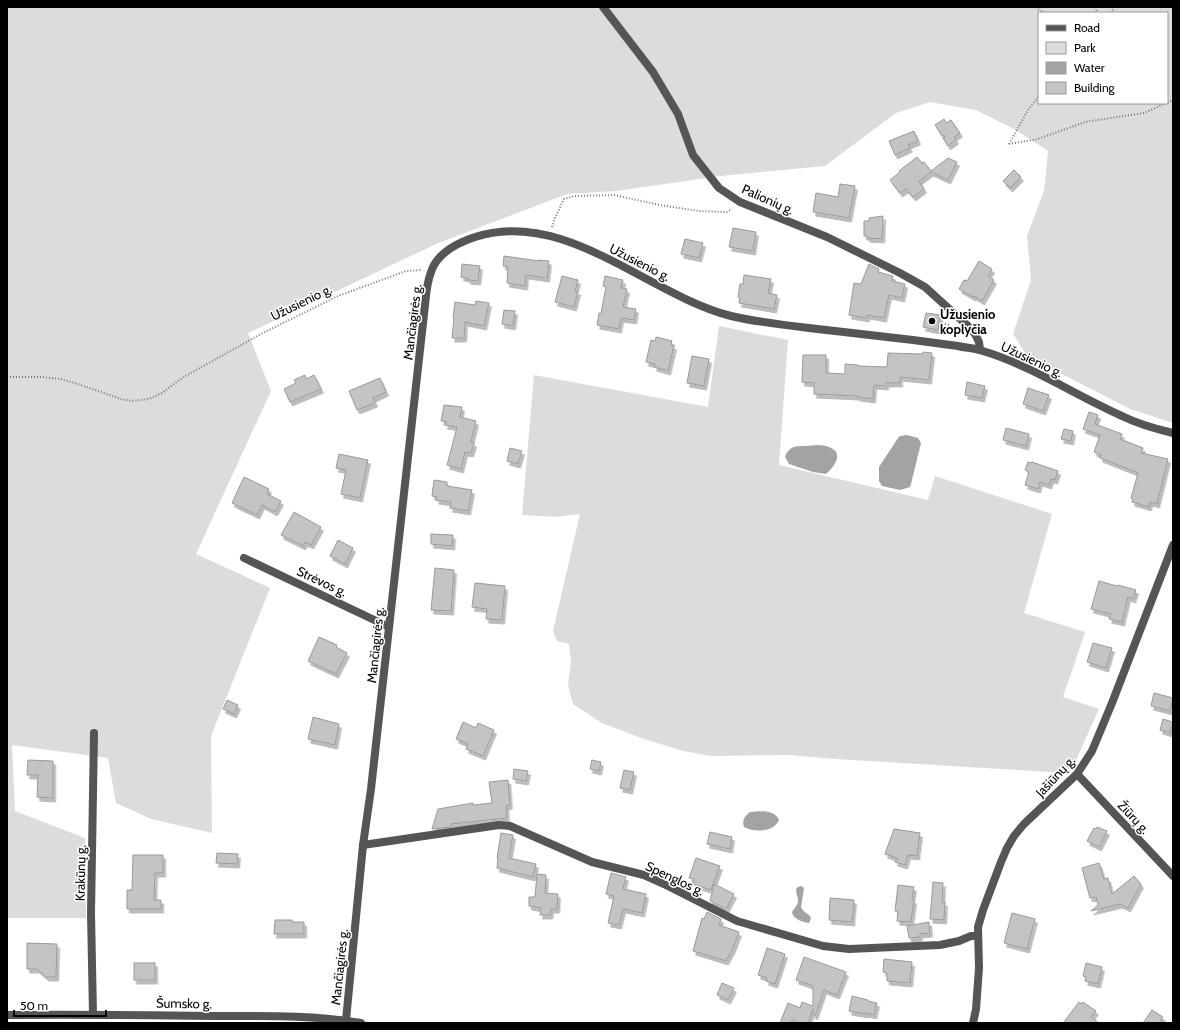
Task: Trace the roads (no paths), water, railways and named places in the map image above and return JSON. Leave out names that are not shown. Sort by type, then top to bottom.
[{"type":"street","name":"Palionių g.","points":[[604,7],[653,72],[678,114],[693,155],[719,188],[740,202],[827,237],[900,273],[925,288],[968,326],[975,334],[979,342],[980,350]]},
{"type":"street","name":"Užusienio g.","points":[[431,272],[442,254],[453,246],[482,235],[506,232],[530,232],[550,235],[599,255],[695,303],[730,315],[766,322],[936,343],[980,350],[1011,360],[1123,417],[1173,433]]},
{"type":"street","name":"Mančiagirės g.","points":[[346,1020],[364,845],[425,305],[431,272]]},
{"type":"street","name":"Jašiūnų g.","points":[[973,1023],[976,1009],[979,968],[978,927],[1001,862],[1014,836],[1024,824],[1077,774],[1092,751],[1173,545]]},
{"type":"street","name":"Strėvos g.","points":[[244,558],[389,627]]},
{"type":"street","name":"Krakūnų g.","points":[[93,1014],[91,913],[94,733]]},
{"type":"street","name":"Žiūrų g.","points":[[1077,774],[1173,876]]},
{"type":"street","name":"Spenglos g.","points":[[364,845],[499,825],[510,826],[592,862],[644,875],[737,921],[823,946],[848,949],[932,946],[959,941],[970,936],[978,936]]},
{"type":"street","name":"Šumsko g.","points":[[7,1015],[93,1014],[298,1017],[346,1020],[361,1023]]},
{"type":"water","points":[[907,435],[918,438],[921,443],[910,487],[900,490],[882,486],[879,481],[879,467],[898,438],[900,436]]},
{"type":"water","points":[[819,445],[832,448],[836,451],[837,455],[835,464],[826,474],[813,472],[789,464],[785,457],[788,451],[793,447]]},
{"type":"water","points":[[750,812],[770,812],[777,816],[779,820],[777,824],[769,829],[759,831],[748,829],[744,827],[743,820]]},
{"type":"water","points":[[801,886],[804,889],[801,907],[803,911],[811,918],[809,923],[794,917],[792,912],[798,902],[796,889]]},
{"type":"place","name":"Užusienio koplyčia","points":[[932,321]]}]
